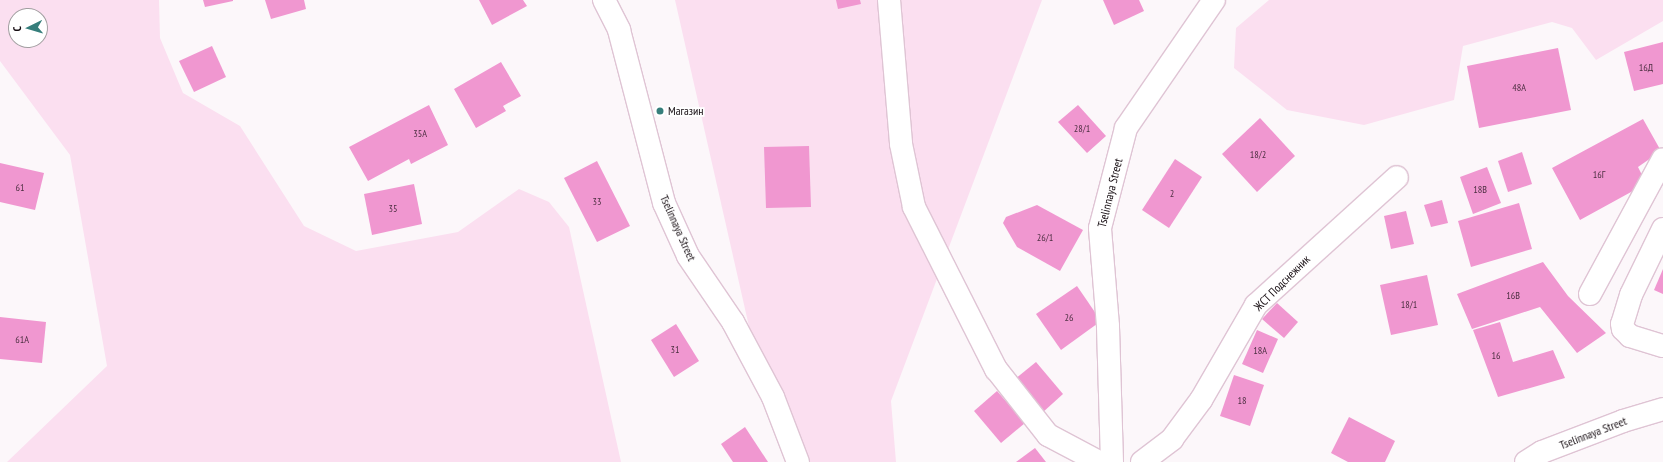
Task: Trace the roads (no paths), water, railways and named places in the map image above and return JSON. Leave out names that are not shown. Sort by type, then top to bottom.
[{"type":"street","name":"Tselinnaya Street","points":[[604,0],[618,30],[649,137],[664,203],[688,256],[733,322],[773,398],[798,462]]},
{"type":"street","points":[[889,0],[901,144],[914,206],[996,369],[1048,435],[1099,462]]},
{"type":"street","name":"Tselinnaya Street","points":[[1112,462],[1108,326],[1100,228],[1126,128],[1214,0]]},
{"type":"street","points":[[1590,294],[1663,159]]},
{"type":"street","name":"ЖСТ Подснежник","points":[[1142,462],[1172,439],[1201,400],[1256,305],[1397,177]]},
{"type":"street","points":[[1663,229],[1630,295],[1622,324],[1623,329],[1630,336],[1663,346]]},
{"type":"street","name":"Tselinnaya Street","points":[[1526,462],[1542,452],[1615,424],[1663,409]]},
{"type":"place","name":"Магазин","points":[[660,111]]}]
